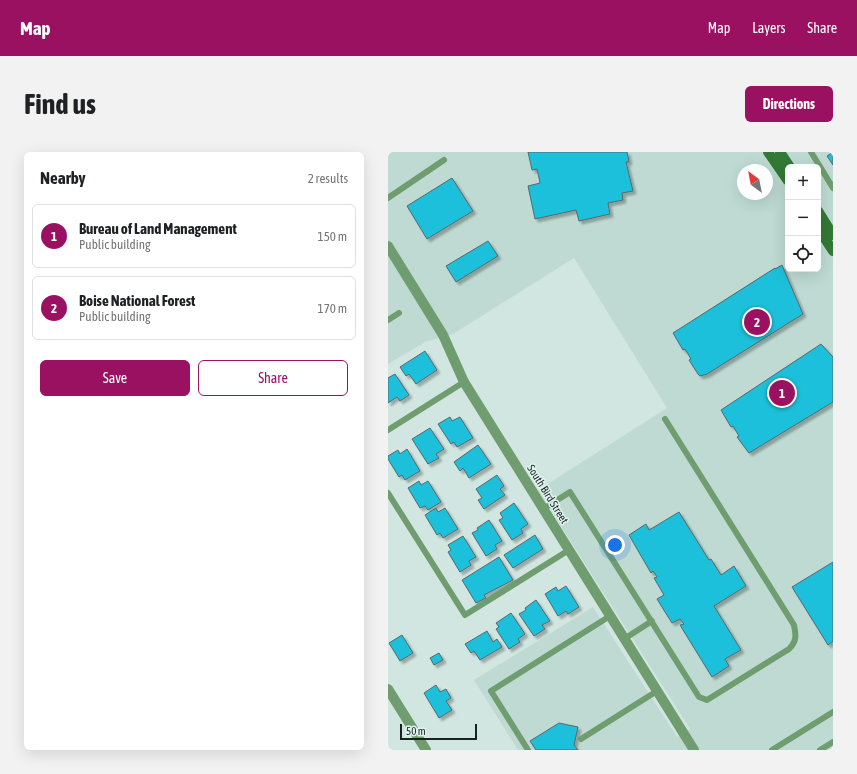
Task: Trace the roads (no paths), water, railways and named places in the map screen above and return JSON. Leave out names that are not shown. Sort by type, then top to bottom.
[{"type":"street","points":[[774,153],[787,164]]},
{"type":"street","points":[[774,153],[785,175]]},
{"type":"street","points":[[821,216],[833,235]]},
{"type":"street","points":[[821,233],[833,251]]},
{"type":"street","name":"South Bird Street","points":[[388,246],[444,335],[464,382],[694,750]]},
{"type":"street","points":[[388,689],[426,750]]},
{"type":"lane","points":[[811,152],[833,188]]},
{"type":"lane","points":[[388,198],[444,160]]},
{"type":"lane","points":[[388,320],[399,313]]},
{"type":"lane","points":[[388,430],[464,382]]},
{"type":"lane","points":[[543,509],[570,492],[699,697],[707,700],[790,649],[796,643],[794,624],[665,419]]},
{"type":"lane","points":[[388,492],[465,615],[569,550]]},
{"type":"lane","points":[[528,750],[491,691],[610,616]]},
{"type":"lane","points":[[624,639],[652,622]]},
{"type":"lane","points":[[581,739],[657,691]]},
{"type":"lane","points":[[772,750],[833,712]]},
{"type":"lane","points":[[820,750],[833,742]]},
{"type":"place","name":"Boise National Forest","points":[[757,322]]},
{"type":"place","name":"Bureau of Land Management","points":[[782,393]]}]
